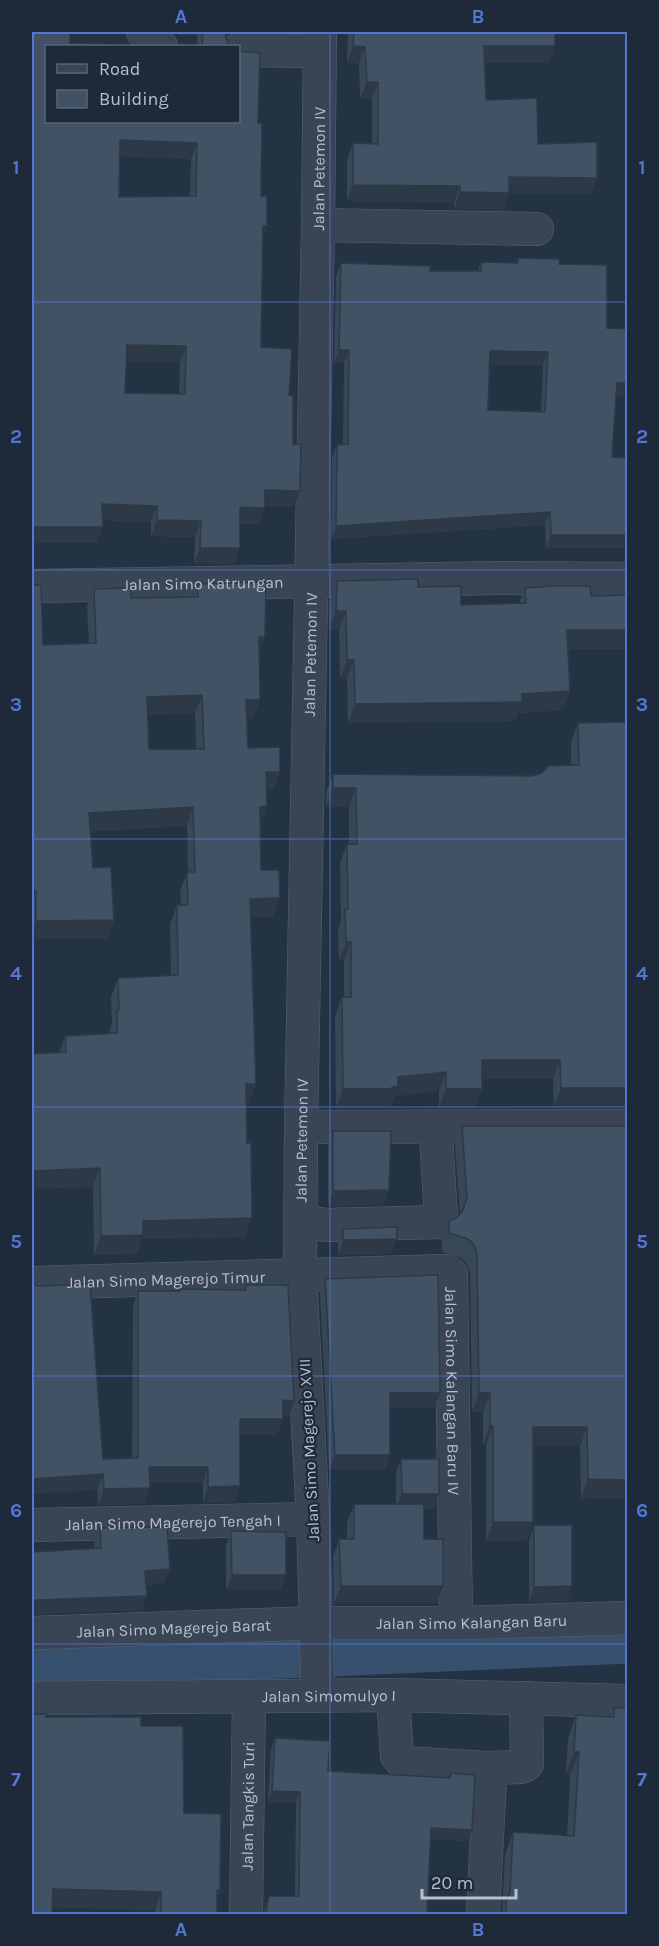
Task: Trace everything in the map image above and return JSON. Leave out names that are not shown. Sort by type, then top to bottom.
[{"type":"street","points":[[143,32],[158,45]]},
{"type":"street","points":[[240,50],[320,41]]},
{"type":"street","name":"Jalan Petemon IV","points":[[300,1276],[320,41]]},
{"type":"street","points":[[318,225],[537,229]]},
{"type":"street","name":"Jalan Simo Katrungan","points":[[32,586],[627,579]]},
{"type":"street","points":[[308,774],[342,774]]},
{"type":"street","points":[[301,1127],[627,1126]]},
{"type":"street","points":[[301,1221],[338,1225],[439,1222],[441,1218],[436,1137]]},
{"type":"street","name":"Jalan Simo Kalangan Baru IV","points":[[300,1276],[446,1271],[451,1274],[456,1623]]},
{"type":"street","name":"Jalan Simo Magerejo Timur","points":[[32,1283],[300,1276]]},
{"type":"street","name":"Jalan Simo Magerejo XVII","points":[[300,1276],[314,1519],[317,1685]]},
{"type":"street","name":"Jalan Simo Magerejo Tengah I","points":[[32,1525],[314,1519]]},
{"type":"street","name":"Jalan Simo Kalangan Baru","points":[[317,1628],[627,1618]]},
{"type":"street","name":"Jalan Simo Magerejo Barat","points":[[32,1633],[317,1628]]},
{"type":"street","name":"Jalan Simomulyo I","points":[[32,1698],[249,1697],[317,1685],[393,1695],[627,1701]]},
{"type":"street","points":[[393,1695],[397,1756],[404,1763],[487,1768],[521,1767],[527,1764],[526,1698]]},
{"type":"street","name":"Jalan Tangkis Turi","points":[[246,1914],[249,1697]]},
{"type":"street","points":[[483,1914],[490,1777],[487,1768]]},
{"type":"building","points":[[32,32],[70,32],[70,43],[113,45],[45,45],[45,123],[240,123],[240,51],[260,53],[258,123],[262,123],[261,196],[267,196],[267,226],[263,226],[261,347],[292,349],[289,395],[293,395],[293,445],[301,444],[300,491],[265,490],[265,508],[240,507],[240,548],[200,548],[201,521],[157,520],[157,506],[102,504],[103,527],[32,527]],"holes":[[[120,140],[197,143],[196,196],[119,197]],[[127,345],[186,346],[185,394],[125,393]]]},
{"type":"building","points":[[203,32],[226,32],[230,45],[202,45]]},
{"type":"building","points":[[354,32],[555,32],[555,46],[484,46],[486,100],[537,98],[538,144],[597,142],[597,178],[509,177],[509,193],[460,192],[460,186],[353,185],[353,143],[378,144],[378,82],[367,82],[365,47],[353,46]]},
{"type":"building","points":[[518,258],[560,259],[559,264],[607,265],[607,328],[627,329],[627,383],[617,383],[612,457],[627,458],[627,535],[551,535],[550,512],[336,526],[337,445],[348,444],[349,350],[339,350],[341,263],[430,266],[430,271],[481,271],[481,262],[518,263]],"holes":[[[490,351],[548,352],[545,412],[488,410]]]},
{"type":"building","points":[[418,579],[418,587],[461,586],[461,605],[526,603],[525,588],[550,586],[590,586],[591,596],[627,595],[627,630],[567,630],[570,691],[522,694],[522,702],[355,704],[354,660],[347,660],[346,611],[336,611],[337,581]]},
{"type":"building","points":[[266,582],[265,637],[259,637],[260,700],[246,700],[248,748],[280,747],[280,772],[266,772],[267,806],[260,807],[261,870],[279,870],[280,898],[250,899],[256,1084],[246,1084],[247,1143],[251,1143],[252,1218],[143,1221],[143,1235],[101,1236],[100,1168],[32,1171],[32,1054],[66,1052],[65,1036],[117,1033],[118,978],[178,975],[177,905],[188,905],[187,872],[195,872],[193,807],[89,813],[93,868],[111,867],[114,920],[36,921],[36,891],[32,891],[32,584],[41,586],[43,645],[96,643],[94,589],[131,588],[131,598],[198,597],[197,584]],"holes":[[[202,695],[204,749],[149,749],[147,697]]]},
{"type":"building","points":[[627,722],[627,1088],[561,1088],[560,1060],[482,1060],[482,1089],[446,1089],[446,1072],[398,1077],[398,1087],[392,1087],[392,1089],[343,1089],[342,997],[351,997],[351,942],[346,942],[345,909],[348,909],[347,844],[357,844],[356,788],[333,788],[333,774],[532,776],[542,773],[548,766],[579,765],[578,723]]},
{"type":"building","points":[[462,1126],[627,1126],[627,1480],[588,1479],[587,1427],[533,1427],[533,1522],[493,1522],[493,1426],[490,1426],[490,1393],[479,1393],[477,1254],[474,1245],[468,1239],[449,1233],[449,1221],[462,1212],[467,1198]]},
{"type":"building","points":[[333,1131],[391,1131],[389,1190],[333,1191]]},
{"type":"building","points":[[397,1227],[397,1239],[343,1240],[343,1229]]},
{"type":"building","points":[[438,1275],[440,1393],[390,1393],[390,1455],[335,1455],[325,1279]]},
{"type":"building","points":[[32,1284],[38,1286],[90,1284],[103,1459],[138,1458],[138,1291],[246,1290],[246,1285],[288,1285],[294,1401],[283,1400],[283,1419],[240,1419],[240,1486],[208,1487],[208,1467],[149,1467],[150,1488],[104,1489],[103,1474],[32,1479]]},
{"type":"building","points":[[401,1459],[439,1459],[439,1494],[402,1494]]},
{"type":"building","points":[[354,1504],[424,1504],[424,1539],[443,1539],[443,1586],[341,1586],[339,1539],[354,1539]]},
{"type":"building","points":[[534,1525],[572,1525],[572,1586],[534,1587]]},
{"type":"building","points":[[167,1527],[170,1569],[145,1571],[147,1596],[32,1601],[32,1552],[101,1548],[100,1528]]},
{"type":"building","points":[[231,1531],[286,1532],[286,1575],[232,1575]]},
{"type":"building","points":[[614,1708],[627,1708],[627,1914],[506,1914],[506,1902],[510,1892],[513,1832],[574,1836],[579,1752],[574,1752],[576,1715],[614,1717]]},
{"type":"building","points":[[32,1714],[46,1714],[46,1717],[141,1717],[141,1726],[183,1726],[184,1813],[221,1814],[220,1890],[217,1890],[217,1914],[161,1914],[161,1892],[53,1889],[52,1914],[32,1914]]},
{"type":"building","points":[[275,1738],[330,1741],[328,1771],[450,1778],[451,1773],[475,1775],[472,1830],[431,1828],[427,1914],[264,1914],[269,1896],[299,1896],[300,1792],[272,1791]]},
{"type":"waterway","points":[[32,1661],[628,1635]]}]
